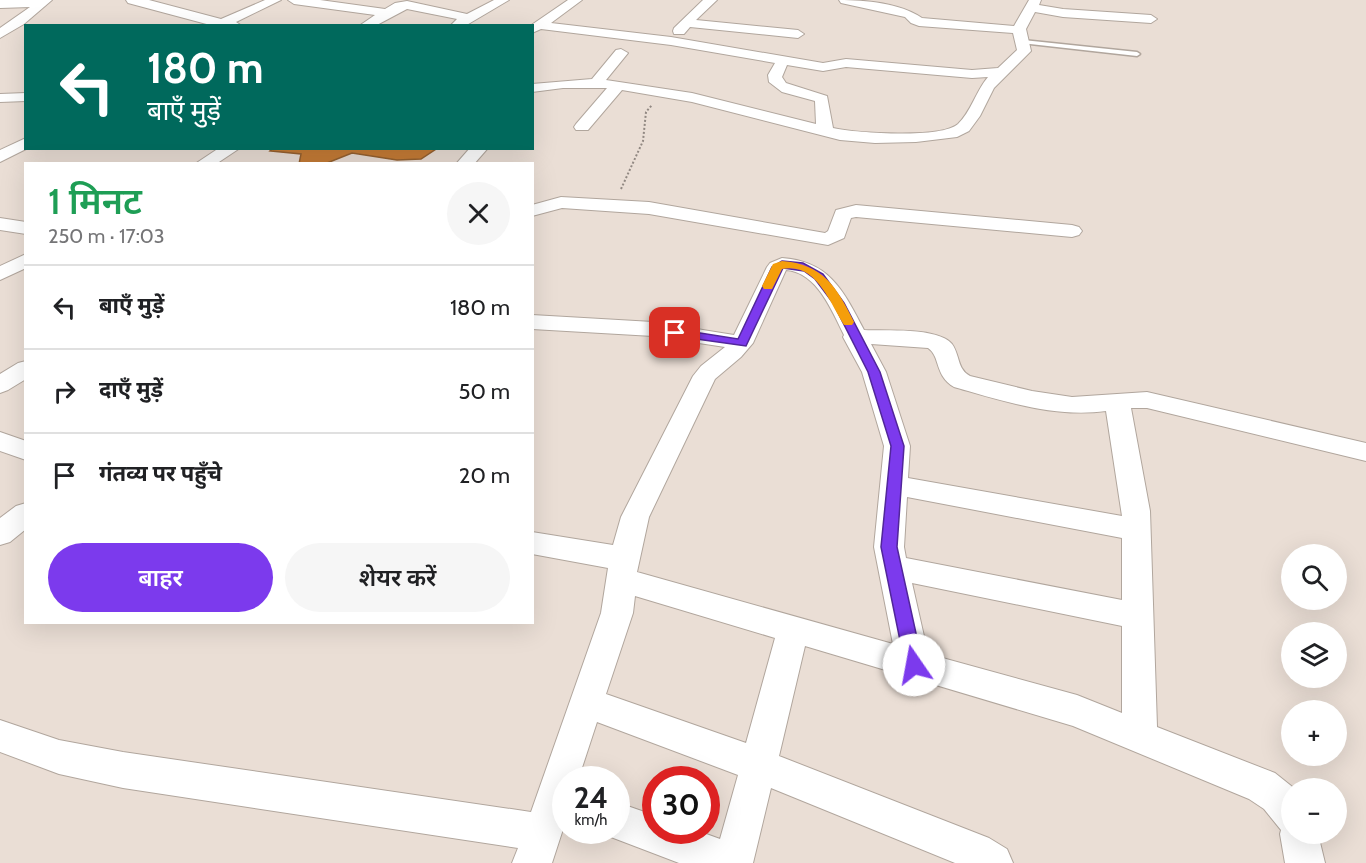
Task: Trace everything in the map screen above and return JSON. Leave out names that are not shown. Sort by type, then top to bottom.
[{"type":"street","points":[[138,0],[221,24],[272,1]]},
{"type":"street","points":[[256,0],[272,1]]},
{"type":"street","points":[[294,0],[387,13]]},
{"type":"street","points":[[368,24],[399,6],[412,5],[462,23],[503,0]]},
{"type":"street","points":[[535,27],[576,0]]},
{"type":"street","points":[[671,41],[700,8],[711,0]]},
{"type":"street","points":[[845,0],[909,14],[917,21],[1021,36]]},
{"type":"street","points":[[0,4],[44,1]]},
{"type":"street","points":[[2,40],[44,1]]},
{"type":"street","points":[[534,91],[595,84],[665,91],[861,138],[957,132],[969,121],[987,87],[1024,51],[1021,23],[1034,4],[1063,13],[1151,19]]},
{"type":"street","points":[[687,23],[802,29],[778,58],[775,78],[776,82],[784,88],[824,100],[825,131]]},
{"type":"street","points":[[535,27],[671,41],[824,67],[846,63],[972,74],[1001,72]]},
{"type":"street","points":[[595,84],[621,53]]},
{"type":"street","points":[[582,127],[617,86]]},
{"type":"street","points":[[0,98],[24,97]]},
{"type":"street","points":[[0,158],[24,144]]},
{"type":"street","points":[[211,162],[229,150]]},
{"type":"street","points":[[466,162],[478,150]]},
{"type":"street","points":[[534,210],[561,202],[649,208],[828,239],[837,234],[843,214],[856,211],[1072,231]]},
{"type":"street","points":[[0,224],[24,228]]},
{"type":"street","points":[[0,274],[24,261]]},
{"type":"street","points":[[569,766],[617,613],[622,569],[634,517],[705,376],[712,368],[733,354],[742,343],[777,267],[782,264],[800,265],[819,277],[839,303],[854,337],[874,372],[897,446],[889,547],[914,665]]},
{"type":"street","points":[[534,324],[653,329],[742,343]]},
{"type":"street","points":[[854,337],[933,341],[943,350],[951,374],[962,382],[1071,405],[1132,399],[1171,405],[1366,452]]},
{"type":"street","points":[[0,385],[24,369]]},
{"type":"street","points":[[1117,401],[1137,530],[1140,736]]},
{"type":"street","points":[[0,441],[24,450]]},
{"type":"street","points":[[894,485],[1137,530]]},
{"type":"street","points":[[0,534],[24,515]]},
{"type":"street","points":[[534,544],[622,569],[793,630],[1077,711],[1262,786],[1281,801]]},
{"type":"street","points":[[893,567],[1138,616]]},
{"type":"street","points":[[630,825],[733,863],[793,630]]},
{"type":"street","points":[[587,703],[758,765],[975,852],[993,863]]},
{"type":"street","points":[[0,736],[59,757],[536,848],[552,815]]},
{"type":"street","points":[[1301,844],[1305,863]]},
{"type":"lane","points":[[1021,36],[1137,54]]},
{"type":"path","points":[[612,206],[643,141],[646,112],[665,91]]},
{"type":"shaded area","points":[[434,150],[421,159],[397,160],[352,153],[330,162],[299,162],[301,154],[270,151]]},
{"type":"slow traffic","points":[[768,286],[777,267],[782,264],[800,265],[819,277],[839,303],[848,322]]},
{"type":"route","points":[[675,333],[742,343],[777,267],[782,264],[800,265],[808,269],[819,277],[839,303],[854,337],[874,372],[897,446],[889,547],[914,665]]}]
